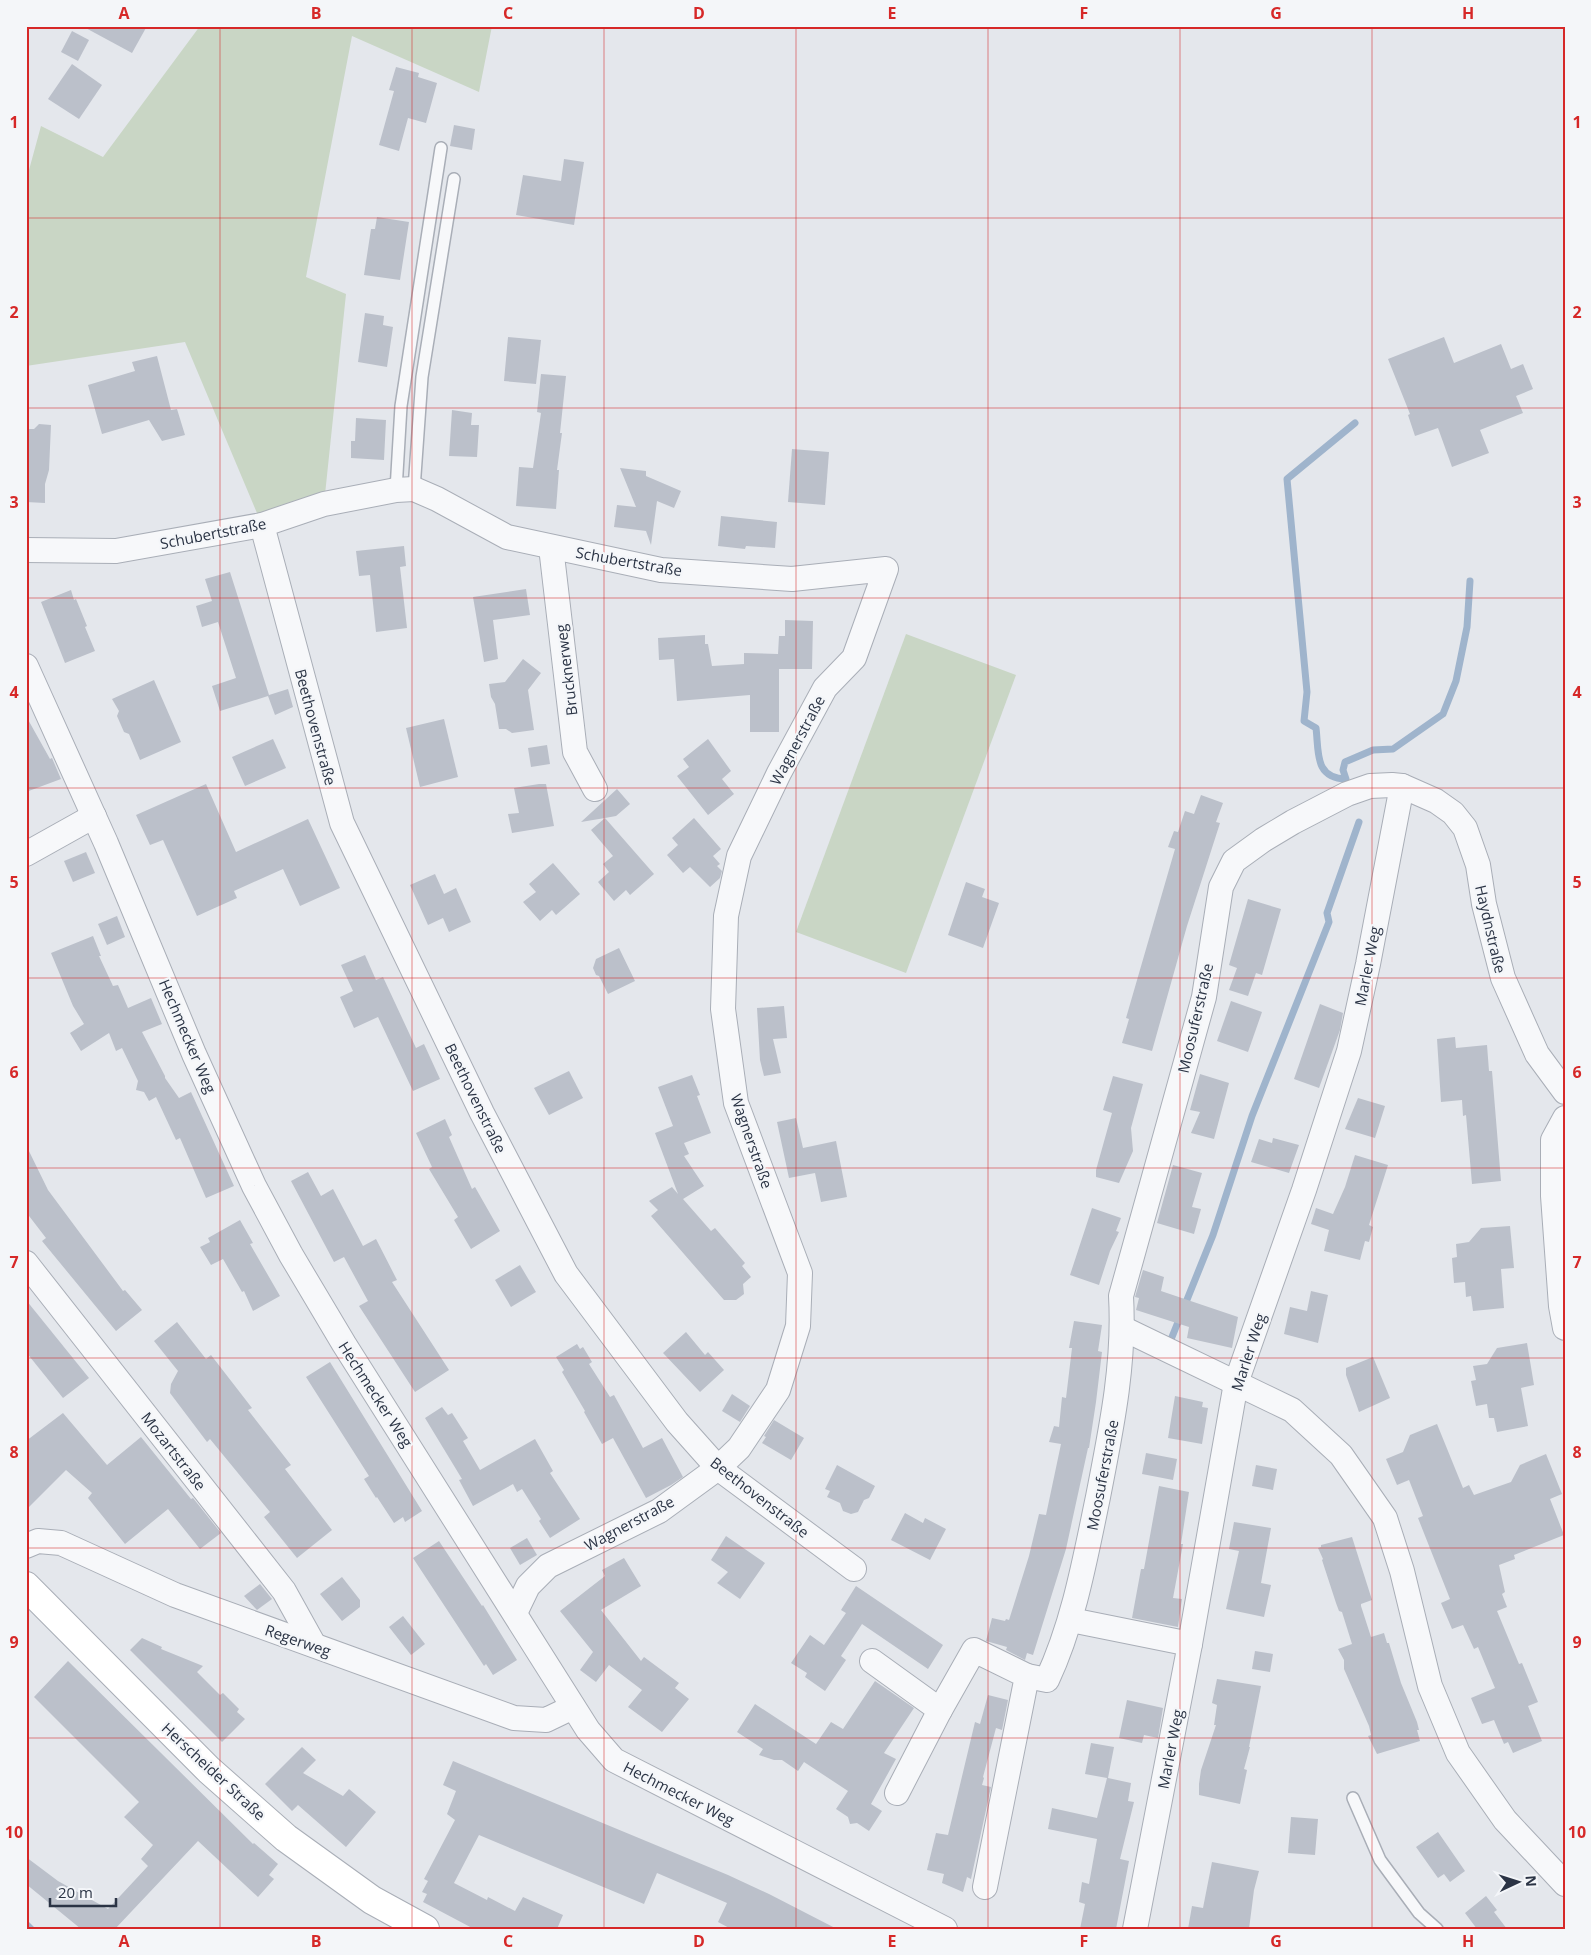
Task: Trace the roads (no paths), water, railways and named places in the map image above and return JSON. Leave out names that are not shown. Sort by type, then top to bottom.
[{"type":"main road","name":"Herscheider Straße","points":[[26,1586],[210,1770],[286,1838],[372,1900],[425,1929]]},
{"type":"street","name":"Schubertstraße","points":[[26,550],[116,551],[262,525],[324,504],[404,489],[437,499],[507,537],[660,570],[792,579],[886,569]]},
{"type":"street","name":"Beethovenstraße","points":[[262,525],[342,823],[456,1060],[566,1274],[677,1422],[718,1468],[854,1568]]},
{"type":"street","name":"Brucknerweg","points":[[551,547],[575,752],[595,789]]},
{"type":"street","name":"Wagnerstraße","points":[[515,1613],[528,1586],[548,1566],[659,1511],[718,1468],[739,1448],[778,1390],[798,1326],[800,1273],[736,1103],[722,1009],[726,916],[739,856],[779,773],[825,688],[854,658],[886,569]]},
{"type":"street","name":"Hechmecker Weg","points":[[26,666],[94,816],[194,1054],[254,1186],[344,1344],[588,1730],[614,1760],[945,1929]]},
{"type":"street","name":"Moosuferstraße","points":[[940,1710],[974,1650],[1027,1676],[1047,1680],[1071,1620],[1115,1409],[1122,1328],[1121,1296],[1204,997],[1221,887],[1225,878],[1234,861],[1263,840],[1293,822],[1347,794],[1370,786],[1402,786]]},
{"type":"street","name":"Haydnstraße","points":[[1402,786],[1436,801],[1453,813],[1466,828],[1478,865],[1484,904],[1502,978],[1537,1054],[1565,1092]]},
{"type":"street","name":"Marler Weg","points":[[1135,1929],[1190,1644],[1236,1383],[1304,1190],[1349,1051],[1368,964],[1402,786]]},
{"type":"street","points":[[26,854],[94,816]]},
{"type":"street","points":[[1565,1118],[1553,1140],[1553,1196],[1561,1306],[1565,1328]]},
{"type":"street","name":"Mozartstraße","points":[[26,1262],[284,1591],[314,1645]]},
{"type":"street","points":[[1122,1328],[1292,1410],[1341,1455],[1385,1518],[1402,1571],[1430,1686],[1458,1753],[1505,1820],[1565,1884]]},
{"type":"street","name":"Regerweg","points":[[26,1546],[38,1541],[61,1543],[175,1595],[233,1618],[314,1645],[514,1718],[546,1720],[574,1707]]},
{"type":"street","points":[[1071,1620],[1190,1644]]},
{"type":"street","points":[[872,1661],[940,1710],[897,1793]]},
{"type":"street","points":[[985,1887],[1027,1676]]},
{"type":"lane","points":[[404,489],[401,406],[441,148]]},
{"type":"lane","points":[[404,489],[454,178]]},
{"type":"lane","points":[[1353,1798],[1380,1860],[1419,1913],[1437,1929]]},
{"type":"waterway","points":[[1355,423],[1287,479],[1307,692],[1304,721],[1316,728],[1320,762],[1328,774],[1336,778],[1346,779],[1343,770],[1345,762],[1373,750],[1393,749],[1443,714],[1456,681],[1467,627],[1470,581]]},
{"type":"waterway","points":[[1170,1342],[1213,1235],[1252,1116],[1329,922],[1327,913],[1359,822]]},
{"type":"waterway","points":[[26,1924],[31,1929]]}]
